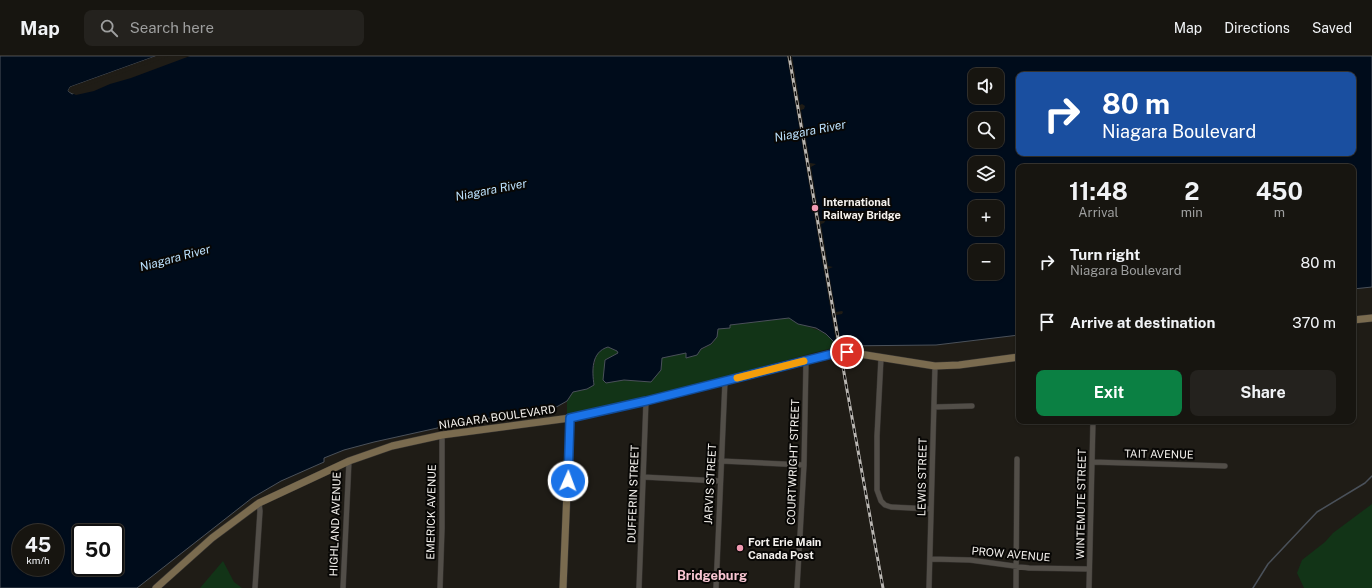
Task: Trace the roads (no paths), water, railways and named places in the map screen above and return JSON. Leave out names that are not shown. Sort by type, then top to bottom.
[{"type":"main road","points":[[1356,320],[1372,318]]},
{"type":"main road","name":"NIAGARA BOULEVARD","points":[[156,588],[212,538],[259,503],[349,461],[392,446],[442,435],[570,418],[646,401],[836,353],[847,352],[935,366],[958,365],[1016,357]]},
{"type":"main road","points":[[564,588],[570,418]]},
{"type":"street","points":[[881,358],[877,436],[877,490],[881,501],[891,508],[931,509]]},
{"type":"street","name":"COURTWRIGHT STREET","points":[[797,588],[804,464],[806,361]]},
{"type":"street","name":"LEWIS STREET","points":[[929,588],[935,366]]},
{"type":"street","name":"JARVIS STREET","points":[[716,588],[725,381]]},
{"type":"street","name":"DUFFERIN STREET","points":[[639,588],[646,401]]},
{"type":"street","points":[[934,407],[972,406]]},
{"type":"street","name":"WINTEMUTE STREET","points":[[1089,588],[1093,424]]},
{"type":"street","name":"EMERICK AVENUE","points":[[440,588],[442,529],[442,435]]},
{"type":"street","points":[[1016,588],[1017,459]]},
{"type":"street","name":"HIGHLAND AVENUE","points":[[343,588],[349,461]]},
{"type":"street","points":[[721,461],[804,464]]},
{"type":"street","name":"TAIT AVENUE","points":[[1092,462],[1225,466]]},
{"type":"street","points":[[643,477],[720,481]]},
{"type":"street","points":[[255,588],[260,511],[259,503]]},
{"type":"street","name":"PROW AVENUE","points":[[930,559],[970,560],[1017,567],[1089,569]]},
{"type":"water","name":"Niagara River","points":[[0,56],[156,56],[70,87],[68,91],[72,94],[175,56],[1372,56],[1372,287],[1356,289],[1356,164],[1016,164],[1016,335],[936,345],[838,346],[826,334],[816,328],[798,324],[789,318],[730,325],[730,328],[718,329],[717,337],[711,344],[701,349],[697,355],[686,358],[686,353],[662,358],[661,370],[651,382],[624,380],[606,383],[603,380],[605,360],[618,353],[617,351],[608,347],[602,349],[598,353],[594,363],[594,385],[587,389],[573,392],[567,401],[551,410],[519,416],[478,419],[344,450],[324,458],[324,462],[281,481],[252,498],[137,588],[0,588]]},
{"type":"waterway","points":[[1253,588],[1268,564],[1317,512],[1365,483],[1372,476]]},
{"type":"railway","points":[[789,56],[883,588]]},
{"type":"place","name":"International Railway Bridge","points":[[815,208]]},
{"type":"place","name":"Fort Erie Main Canada Post","points":[[740,548]]},
{"type":"district","name":"Bridgeburg","points":[[712,575]]}]
